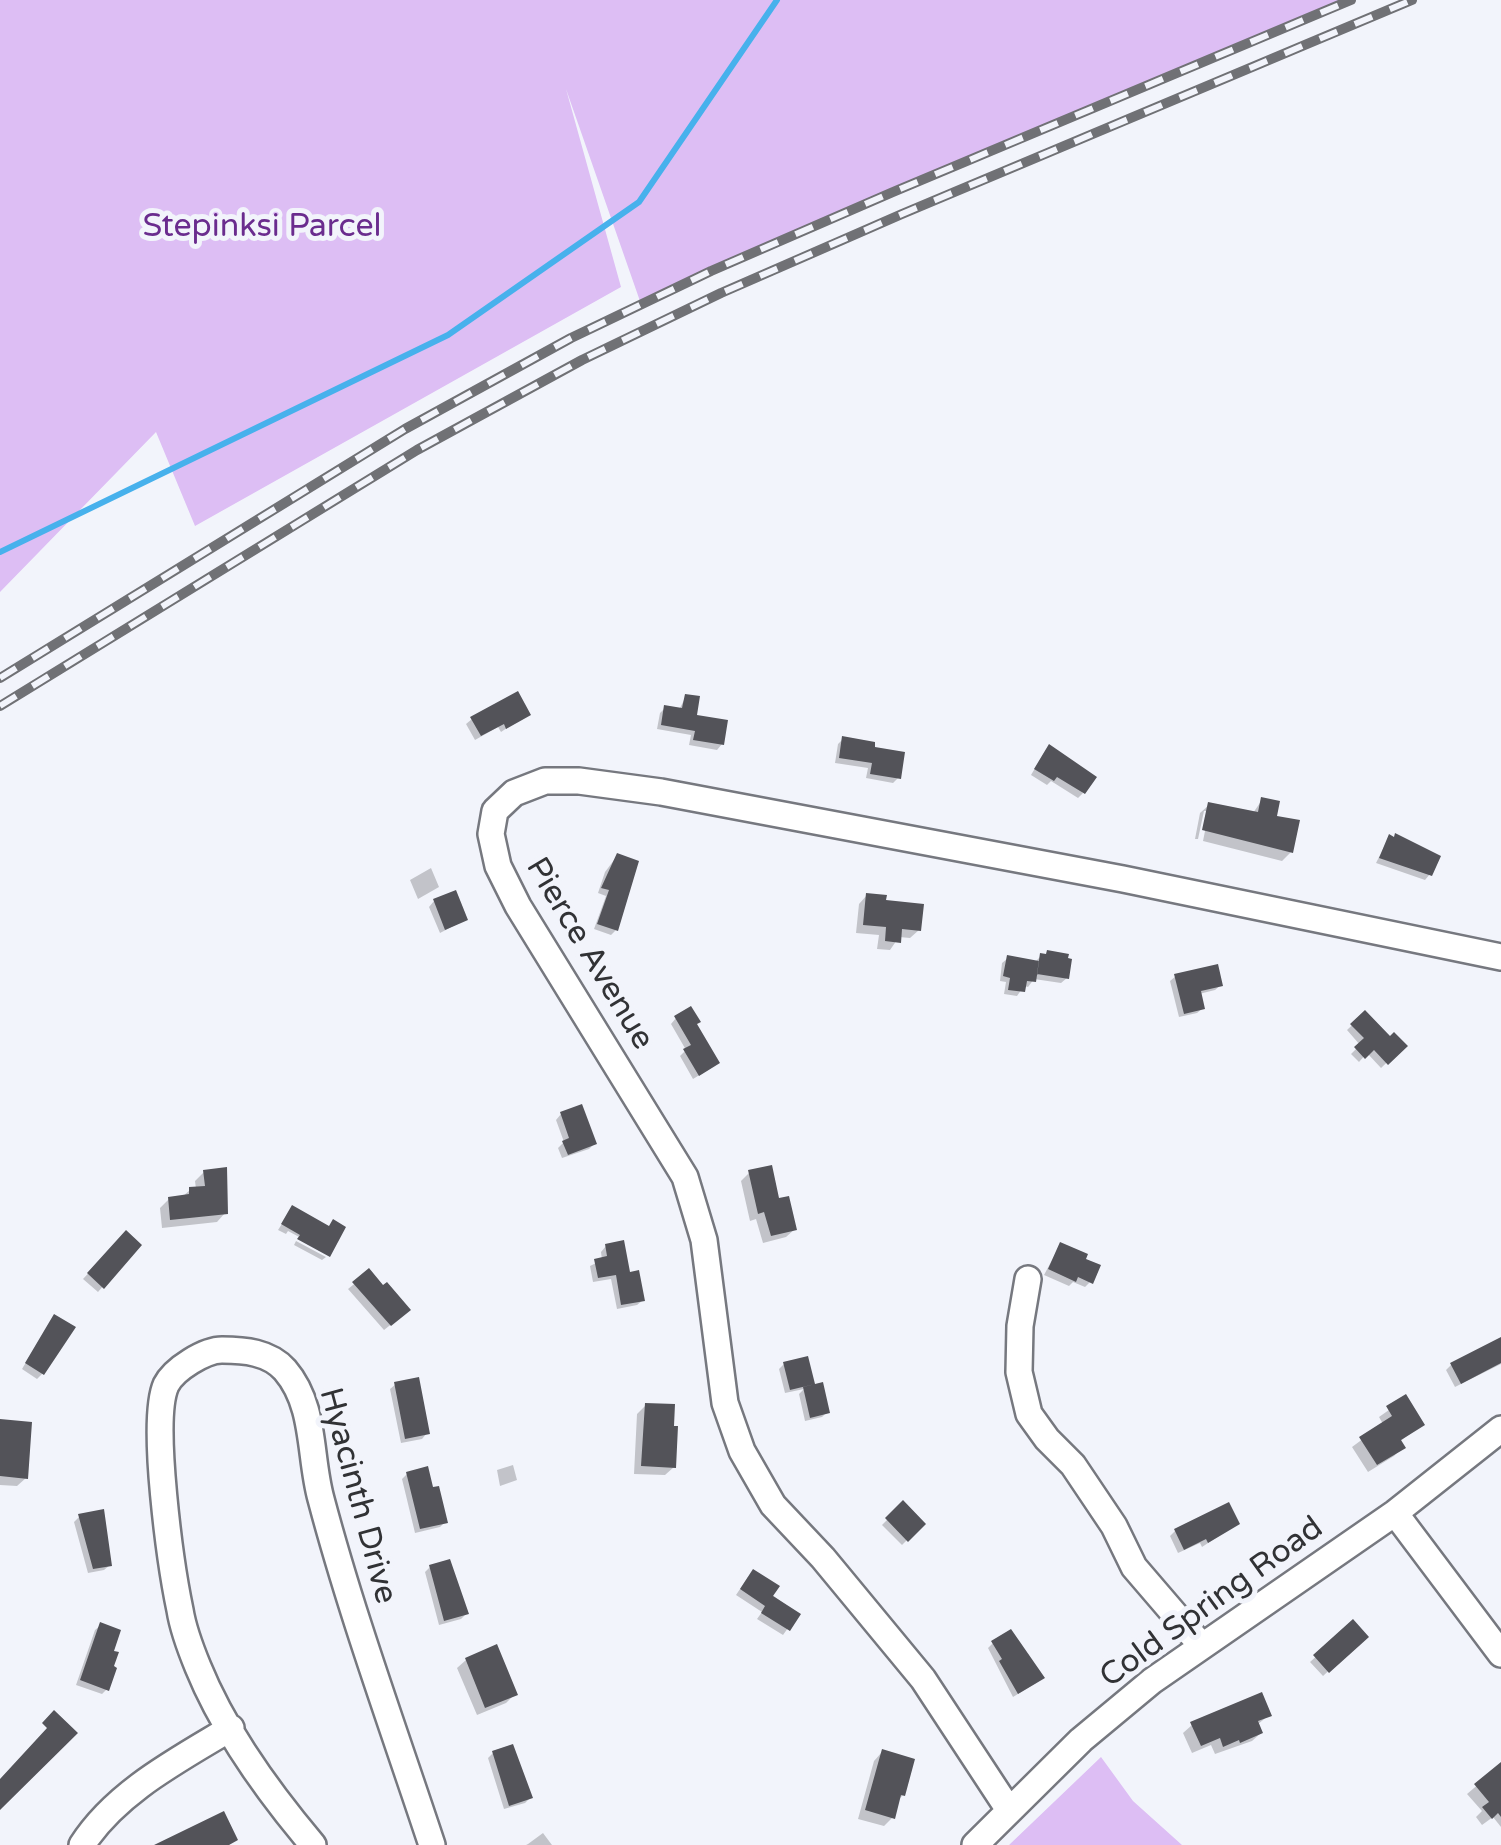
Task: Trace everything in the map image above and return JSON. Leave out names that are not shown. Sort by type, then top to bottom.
[{"type":"street","name":"Pierce Avenue","points":[[1009,1810],[923,1680],[823,1558],[773,1505],[742,1451],[725,1403],[704,1240],[685,1177],[518,906],[498,866],[492,834],[495,811],[514,792],[545,781],[661,792],[1123,879],[1501,957]]},
{"type":"street","points":[[1028,1279],[1018,1372],[1028,1414],[1073,1465],[1114,1526],[1134,1567],[1201,1645]]},
{"type":"street","name":"Hyacinth Drive","points":[[313,1845],[288,1815],[230,1728],[199,1669],[180,1612],[158,1423],[167,1382],[190,1362],[216,1349],[251,1351],[270,1358],[284,1369],[300,1394],[310,1424],[320,1494],[368,1659],[432,1845]]},
{"type":"street","name":"Cold Spring Road","points":[[975,1845],[1081,1740],[1201,1645],[1395,1513],[1501,1429]]},
{"type":"street","points":[[1395,1513],[1501,1654]]},
{"type":"street","points":[[82,1845],[96,1822],[158,1772],[230,1728]]},
{"type":"green space","name":"Stepinksi Parcel","points":[[0,0],[1356,0],[641,304],[566,89],[621,287],[195,526],[156,432],[0,592]]},
{"type":"green space","points":[[1101,1757],[1133,1801],[1182,1845],[1009,1845]]},
{"type":"building","points":[[518,691],[531,715],[506,729],[504,724],[481,736],[470,717]]},
{"type":"building","points":[[685,694],[700,696],[697,715],[728,720],[724,745],[693,740],[695,731],[661,725],[664,705],[682,708]]},
{"type":"building","points":[[842,736],[905,752],[901,779],[870,774],[872,763],[839,758]]},
{"type":"building","points":[[1049,744],[1097,777],[1085,794],[1034,769]]},
{"type":"building","points":[[1261,797],[1280,801],[1277,816],[1300,820],[1293,853],[1202,830],[1208,802],[1258,812]]},
{"type":"building","points":[[1395,833],[1441,856],[1432,876],[1379,858],[1389,834],[1394,837]]},
{"type":"building","points":[[617,853],[639,861],[618,931],[597,924],[609,890],[601,888]]},
{"type":"building","points":[[456,890],[468,920],[445,930],[433,899]]},
{"type":"building","points":[[866,893],[887,895],[886,900],[924,904],[921,931],[902,929],[901,943],[885,941],[886,927],[863,925]]},
{"type":"building","points":[[1047,950],[1069,954],[1069,979],[1037,974],[1040,953],[1046,954]]},
{"type":"building","points":[[1007,955],[1039,961],[1036,982],[1027,981],[1025,992],[1008,990],[1010,978],[1003,976]]},
{"type":"building","points":[[1218,964],[1223,986],[1201,991],[1205,1009],[1184,1014],[1174,974]]},
{"type":"building","points":[[691,1006],[720,1063],[699,1076],[683,1049],[691,1045],[674,1016]]},
{"type":"building","points":[[1365,1010],[1390,1036],[1394,1032],[1408,1046],[1388,1065],[1374,1050],[1365,1059],[1354,1047],[1364,1038],[1350,1024]]},
{"type":"building","points":[[582,1104],[597,1144],[568,1155],[562,1141],[569,1138],[560,1112]]},
{"type":"building","points":[[772,1165],[779,1198],[789,1196],[797,1230],[771,1236],[764,1212],[758,1214],[748,1170]]},
{"type":"building","points":[[227,1167],[228,1214],[170,1220],[168,1197],[189,1194],[189,1187],[205,1186],[203,1170]]},
{"type":"building","points":[[292,1205],[329,1226],[333,1219],[346,1227],[330,1257],[297,1239],[300,1235],[281,1224]]},
{"type":"building","points":[[126,1230],[142,1245],[104,1289],[87,1273]]},
{"type":"building","points":[[624,1240],[630,1272],[639,1270],[645,1301],[621,1305],[616,1275],[598,1278],[594,1259],[607,1256],[605,1244]]},
{"type":"building","points":[[1060,1242],[1088,1254],[1086,1259],[1101,1265],[1093,1284],[1078,1277],[1076,1282],[1048,1269]]},
{"type":"building","points":[[369,1268],[411,1310],[391,1326],[352,1282]]},
{"type":"building","points":[[54,1314],[76,1327],[44,1375],[25,1363]]},
{"type":"building","points":[[1501,1337],[1501,1363],[1461,1384],[1450,1363]]},
{"type":"building","points":[[808,1356],[815,1384],[790,1390],[783,1362]]},
{"type":"building","points":[[419,1377],[430,1434],[405,1439],[394,1382]]},
{"type":"building","points":[[823,1382],[830,1413],[810,1418],[803,1387]]},
{"type":"building","points":[[1406,1394],[1425,1425],[1401,1440],[1406,1448],[1377,1465],[1359,1437],[1392,1416],[1386,1406]]},
{"type":"building","points":[[645,1403],[675,1404],[676,1468],[641,1466]]},
{"type":"building","points":[[0,1419],[32,1422],[28,1479],[0,1476]]},
{"type":"building","points":[[428,1466],[433,1487],[439,1486],[448,1523],[420,1529],[406,1472]]},
{"type":"building","points":[[903,1500],[926,1524],[908,1542],[885,1518]]},
{"type":"building","points":[[1229,1502],[1240,1524],[1208,1543],[1206,1539],[1184,1550],[1174,1529]]},
{"type":"building","points":[[104,1509],[112,1566],[93,1569],[78,1514]]},
{"type":"building","points":[[450,1559],[469,1614],[444,1621],[429,1565]]},
{"type":"building","points":[[753,1569],[780,1586],[773,1596],[801,1614],[790,1631],[761,1613],[765,1606],[740,1589]]},
{"type":"building","points":[[1353,1619],[1369,1637],[1329,1673],[1313,1655]]},
{"type":"building","points":[[100,1622],[121,1630],[114,1651],[119,1652],[114,1666],[117,1668],[109,1691],[80,1680]]},
{"type":"building","points":[[1011,1629],[1045,1678],[1018,1694],[991,1641]]},
{"type":"building","points":[[497,1644],[518,1695],[485,1708],[465,1658]]},
{"type":"building","points":[[1262,1692],[1272,1716],[1258,1721],[1263,1733],[1223,1747],[1220,1738],[1201,1746],[1190,1722]]},
{"type":"building","points":[[54,1710],[78,1733],[0,1810],[0,1779],[47,1728],[42,1723]]},
{"type":"building","points":[[513,1744],[533,1798],[509,1806],[492,1751]]},
{"type":"building","points":[[882,1749],[915,1759],[895,1819],[865,1810]]},
{"type":"building","points":[[1501,1762],[1501,1817],[1498,1813],[1492,1819],[1482,1807],[1489,1802],[1474,1784]]},
{"type":"building","points":[[224,1811],[238,1840],[229,1845],[154,1845]]},
{"type":"waterway","points":[[0,552],[448,335],[639,202],[777,0]]},
{"type":"railway","points":[[0,678],[405,429],[571,338],[711,271],[893,192],[1351,0]]},
{"type":"railway","points":[[0,706],[417,450],[582,360],[721,293],[902,214],[1412,0]]}]
